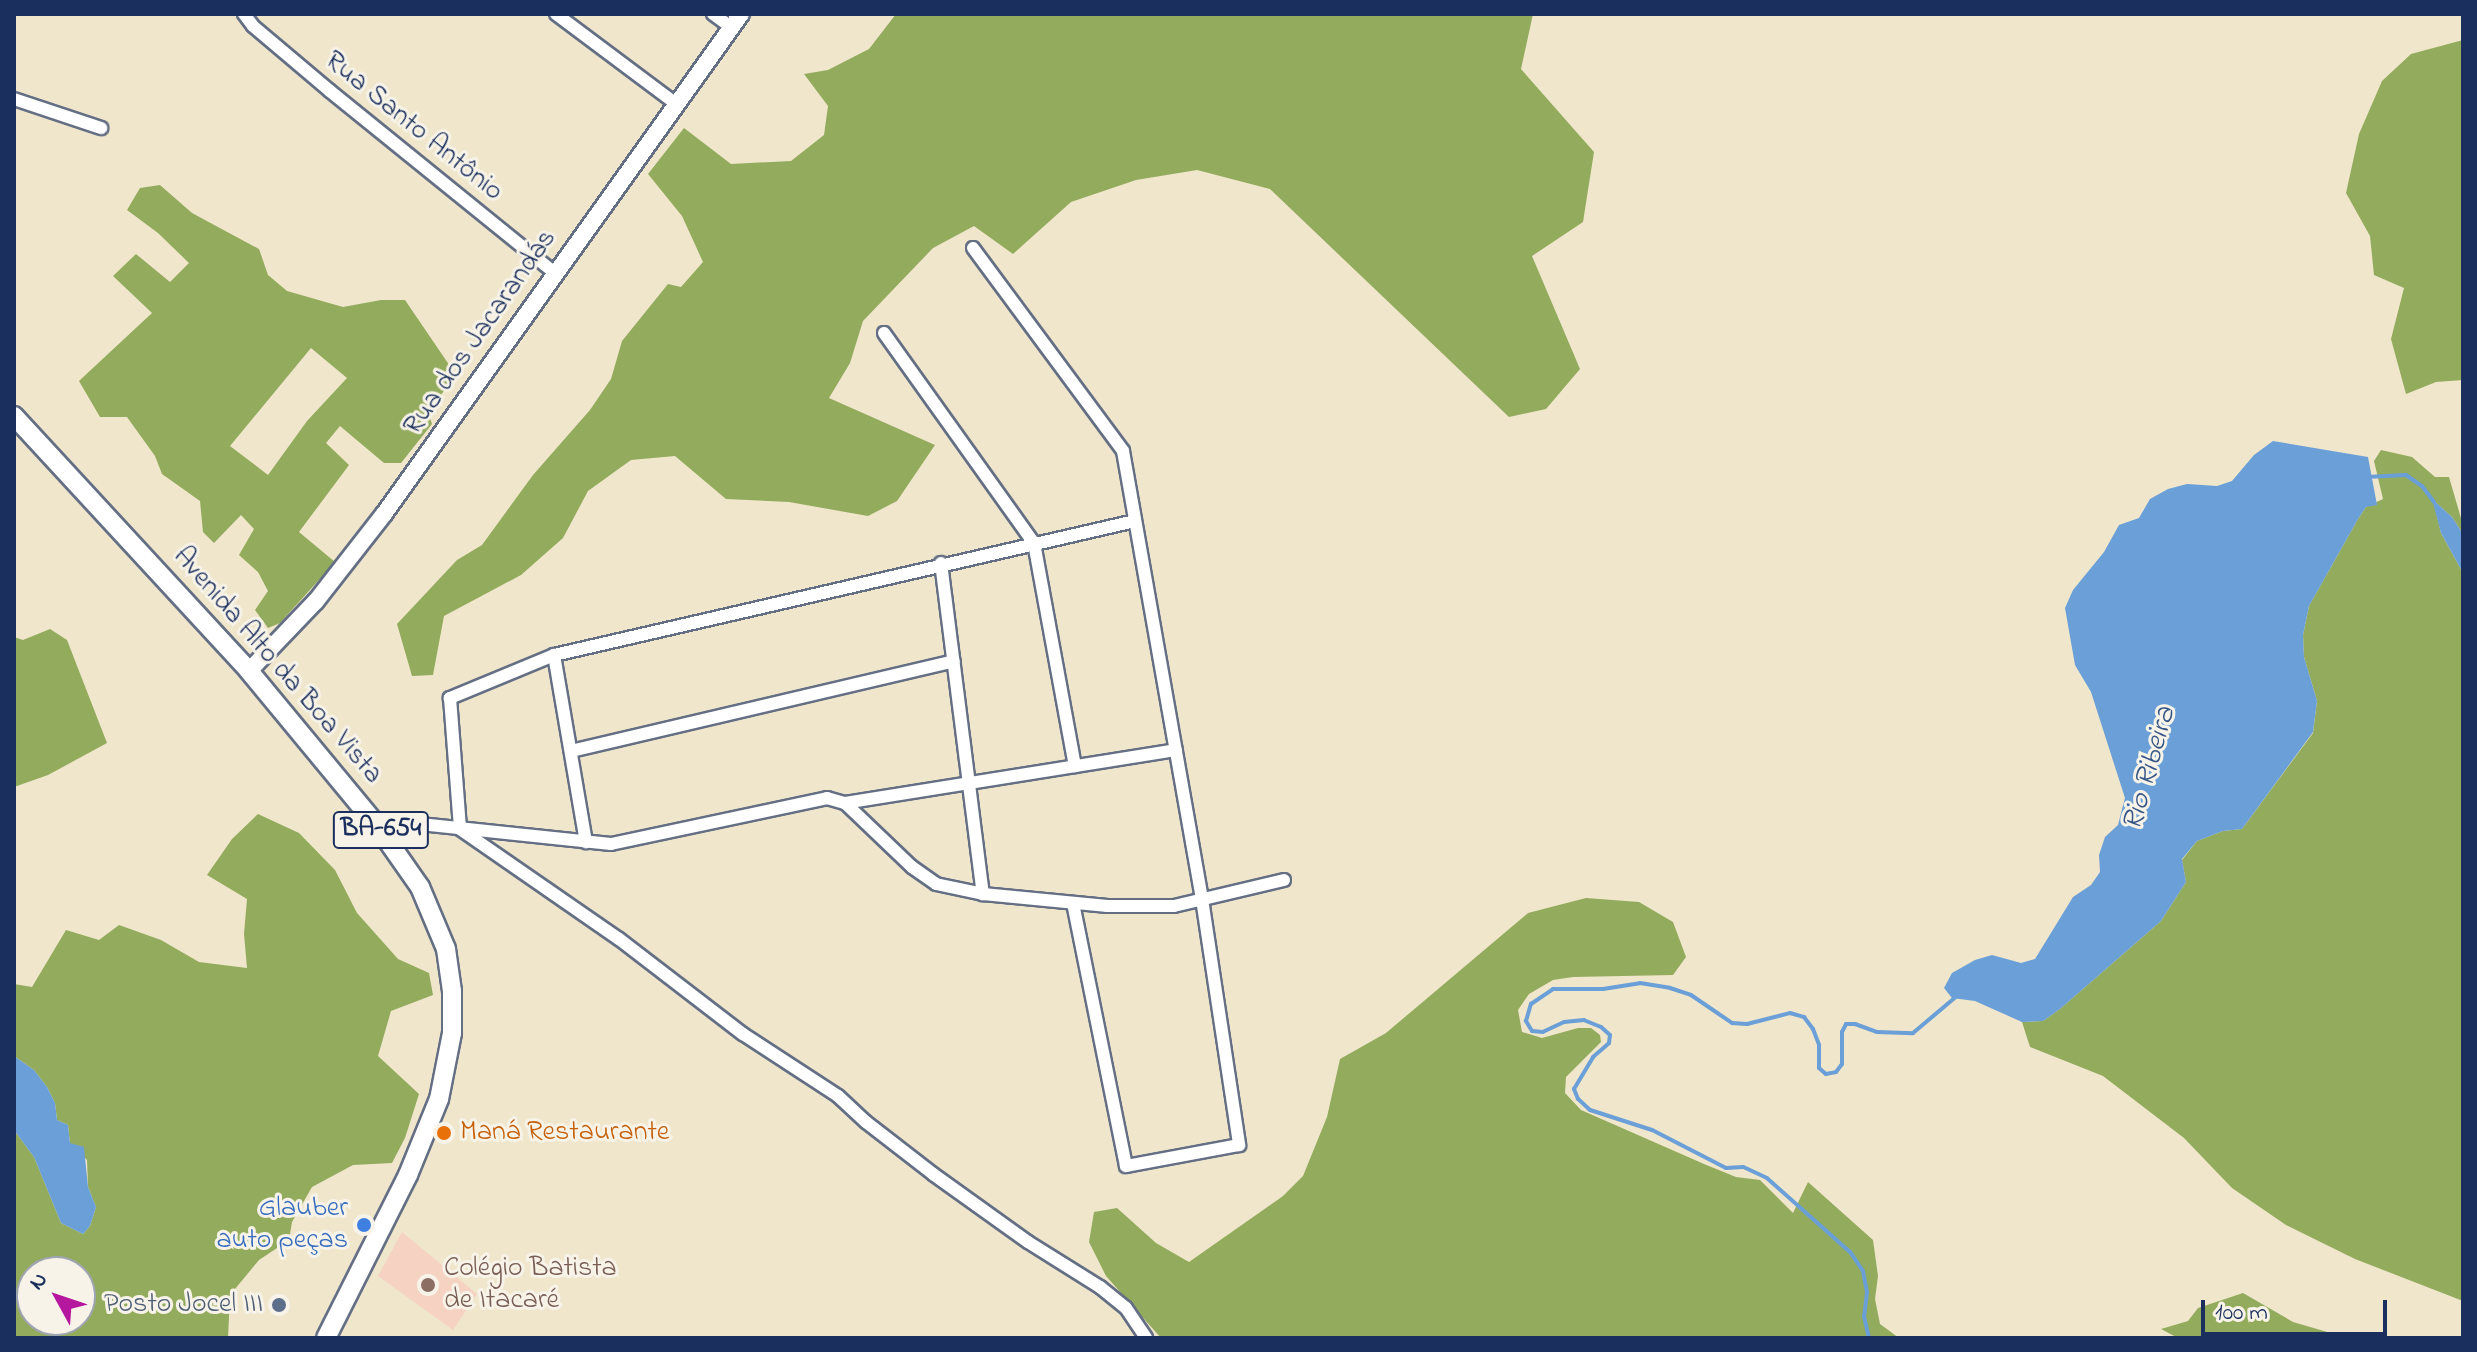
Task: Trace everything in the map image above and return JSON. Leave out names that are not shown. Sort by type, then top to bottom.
[{"type":"main road","name":"Avenida Alto da Boa Vista","points":[[14,416],[249,671],[378,827],[420,887],[446,949],[452,991],[452,1033],[449,1062],[429,1130],[326,1338]]},
{"type":"street","name":"Rua Santo Antônio","points":[[244,14],[253,26],[330,91],[555,273]]},
{"type":"street","points":[[556,14],[675,103]]},
{"type":"street","points":[[713,14],[736,21]]},
{"type":"street","name":"Rua dos Jacarandás","points":[[249,671],[316,601],[384,514],[736,21]]},
{"type":"street","points":[[14,99],[101,128]]},
{"type":"street","points":[[973,248],[1123,451],[1202,899],[1239,1145],[1126,1166],[1073,903]]},
{"type":"street","points":[[884,333],[1034,543],[1075,766]]},
{"type":"street","points":[[460,829],[450,698],[554,655],[941,563],[1135,521]]},
{"type":"street","points":[[941,563],[983,894]]},
{"type":"street","points":[[554,655],[586,842]]},
{"type":"street","points":[[571,751],[954,661]]},
{"type":"street","points":[[378,827],[401,822],[611,844],[642,840],[827,798],[845,803],[1176,750]]},
{"type":"street","points":[[845,803],[912,867],[936,884],[983,894],[1073,903],[1174,906],[1284,880]]},
{"type":"street","points":[[460,829],[619,939],[743,1034],[838,1096],[866,1122],[1028,1242],[1100,1287],[1126,1308],[1146,1338]]},
{"type":"shaded area","name":"Colégio Batista de Itacaré","points":[[402,1232],[477,1294],[453,1330],[378,1276]]},
{"type":"green space","points":[[896,14],[1533,14],[1521,69],[1594,152],[1583,222],[1532,256],[1580,369],[1546,409],[1509,417],[1270,189],[1197,170],[1136,180],[1071,202],[1013,254],[974,226],[933,248],[863,321],[850,363],[829,398],[935,445],[897,501],[868,516],[789,502],[726,499],[675,456],[631,460],[588,491],[563,538],[521,575],[444,616],[433,675],[412,676],[397,624],[457,560],[482,545],[533,475],[590,410],[611,379],[622,341],[668,284],[681,287],[703,262],[682,216],[648,174],[684,128],[731,164],[791,161],[824,135],[828,106],[804,74],[828,70],[869,49]]},
{"type":"green space","points":[[2463,40],[2463,380],[2436,382],[2406,394],[2391,339],[2404,288],[2374,275],[2370,236],[2346,193],[2359,134],[2382,81],[2411,54]]},
{"type":"green space","points":[[160,185],[192,213],[259,249],[268,275],[287,291],[343,307],[381,300],[405,300],[456,375],[428,412],[432,424],[401,463],[384,463],[340,426],[326,443],[349,465],[299,532],[335,562],[280,623],[268,628],[255,610],[268,591],[258,572],[239,555],[254,529],[241,515],[214,543],[203,532],[200,501],[162,474],[155,456],[127,417],[100,417],[79,381],[152,313],[113,276],[136,254],[170,282],[189,263],[158,233],[127,210],[140,188]],"holes":[[[311,348],[347,378],[307,421],[268,475],[230,446]]]},
{"type":"green space","points":[[2381,450],[2412,457],[2435,477],[2449,477],[2463,525],[2463,534],[2452,517],[2433,500],[2441,533],[2463,573],[2463,1301],[2355,1259],[2286,1225],[2232,1188],[2184,1138],[2103,1076],[2030,1047],[2022,1022],[2043,1021],[2060,1009],[2161,921],[2186,882],[2182,860],[2197,841],[2223,831],[2242,829],[2313,733],[2317,701],[2304,657],[2303,635],[2309,606],[2366,507],[2383,499],[2374,461]]},
{"type":"green space","points":[[50,629],[67,640],[107,743],[48,775],[14,787],[14,637],[23,640]]},
{"type":"green space","points":[[258,814],[299,833],[335,870],[357,913],[398,959],[429,973],[433,995],[391,1011],[378,1056],[419,1094],[405,1138],[392,1163],[353,1165],[312,1187],[292,1222],[289,1240],[259,1260],[230,1295],[228,1338],[14,1338],[14,1130],[34,1157],[61,1223],[83,1234],[90,1226],[96,1207],[88,1187],[87,1160],[70,1143],[68,1125],[57,1120],[55,1103],[34,1070],[14,1056],[14,984],[32,987],[66,930],[99,940],[119,925],[161,940],[199,962],[247,968],[244,934],[247,899],[207,875],[232,839]]},
{"type":"green space","points":[[1586,898],[1639,902],[1673,922],[1686,957],[1673,975],[1573,977],[1553,980],[1529,994],[1518,1010],[1522,1032],[1542,1038],[1578,1028],[1591,1028],[1600,1035],[1601,1042],[1566,1077],[1565,1093],[1581,1110],[1736,1177],[1760,1180],[1793,1213],[1808,1182],[1873,1240],[1878,1276],[1875,1299],[1880,1324],[1899,1338],[1161,1338],[1106,1276],[1089,1242],[1094,1212],[1117,1208],[1156,1243],[1189,1262],[1283,1196],[1303,1176],[1327,1117],[1340,1059],[1386,1033],[1528,913]]},
{"type":"green space","points":[[2243,1293],[2293,1322],[2348,1338],[2178,1338],[2161,1329],[2188,1321],[2198,1308]]},
{"type":"water","points":[[2273,441],[2368,457],[2377,505],[2366,507],[2309,606],[2303,635],[2304,657],[2317,701],[2313,732],[2242,829],[2223,831],[2197,841],[2182,859],[2186,882],[2161,921],[2060,1009],[2043,1021],[2022,1022],[1975,1001],[1952,998],[1944,988],[1952,973],[1975,960],[1992,955],[2021,963],[2035,959],[2073,897],[2091,885],[2100,872],[2099,855],[2105,837],[2118,825],[2125,798],[2091,692],[2075,665],[2065,608],[2073,590],[2104,552],[2119,525],[2139,518],[2150,499],[2168,489],[2187,484],[2217,486],[2232,481],[2254,455]]},
{"type":"water","points":[[2432,499],[2452,517],[2463,534],[2463,573],[2441,533]]},
{"type":"water","points":[[14,1056],[34,1070],[47,1087],[55,1103],[57,1120],[68,1125],[70,1143],[84,1147],[88,1187],[96,1207],[90,1226],[83,1234],[61,1223],[34,1157],[14,1130]]},
{"type":"waterway","name":"Rio Ribeira","points":[[2366,477],[2406,475],[2422,486],[2434,502]]},
{"type":"waterway","name":"Rio Ribeira","points":[[1869,1338],[1864,1317],[1867,1292],[1863,1271],[1850,1252],[1767,1178],[1743,1167],[1726,1168],[1652,1130],[1590,1110],[1578,1099],[1574,1089],[1593,1057],[1609,1043],[1610,1035],[1601,1027],[1584,1020],[1564,1022],[1543,1032],[1532,1031],[1526,1021],[1531,1004],[1553,989],[1603,989],[1640,983],[1670,988],[1691,995],[1732,1023],[1747,1024],[1790,1013],[1804,1017],[1819,1045],[1819,1068],[1826,1074],[1836,1072],[1842,1064],[1842,1032],[1846,1024],[1877,1032],[1913,1033],[1957,996]]},
{"type":"place","name":"Maná Restaurante","points":[[444,1133]]},
{"type":"place","name":"Glauber auto peças","points":[[364,1225]]},
{"type":"place","name":"Colégio Batista de Itacaré","points":[[428,1285]]},
{"type":"place","name":"Posto Jocel III","points":[[279,1305]]}]
